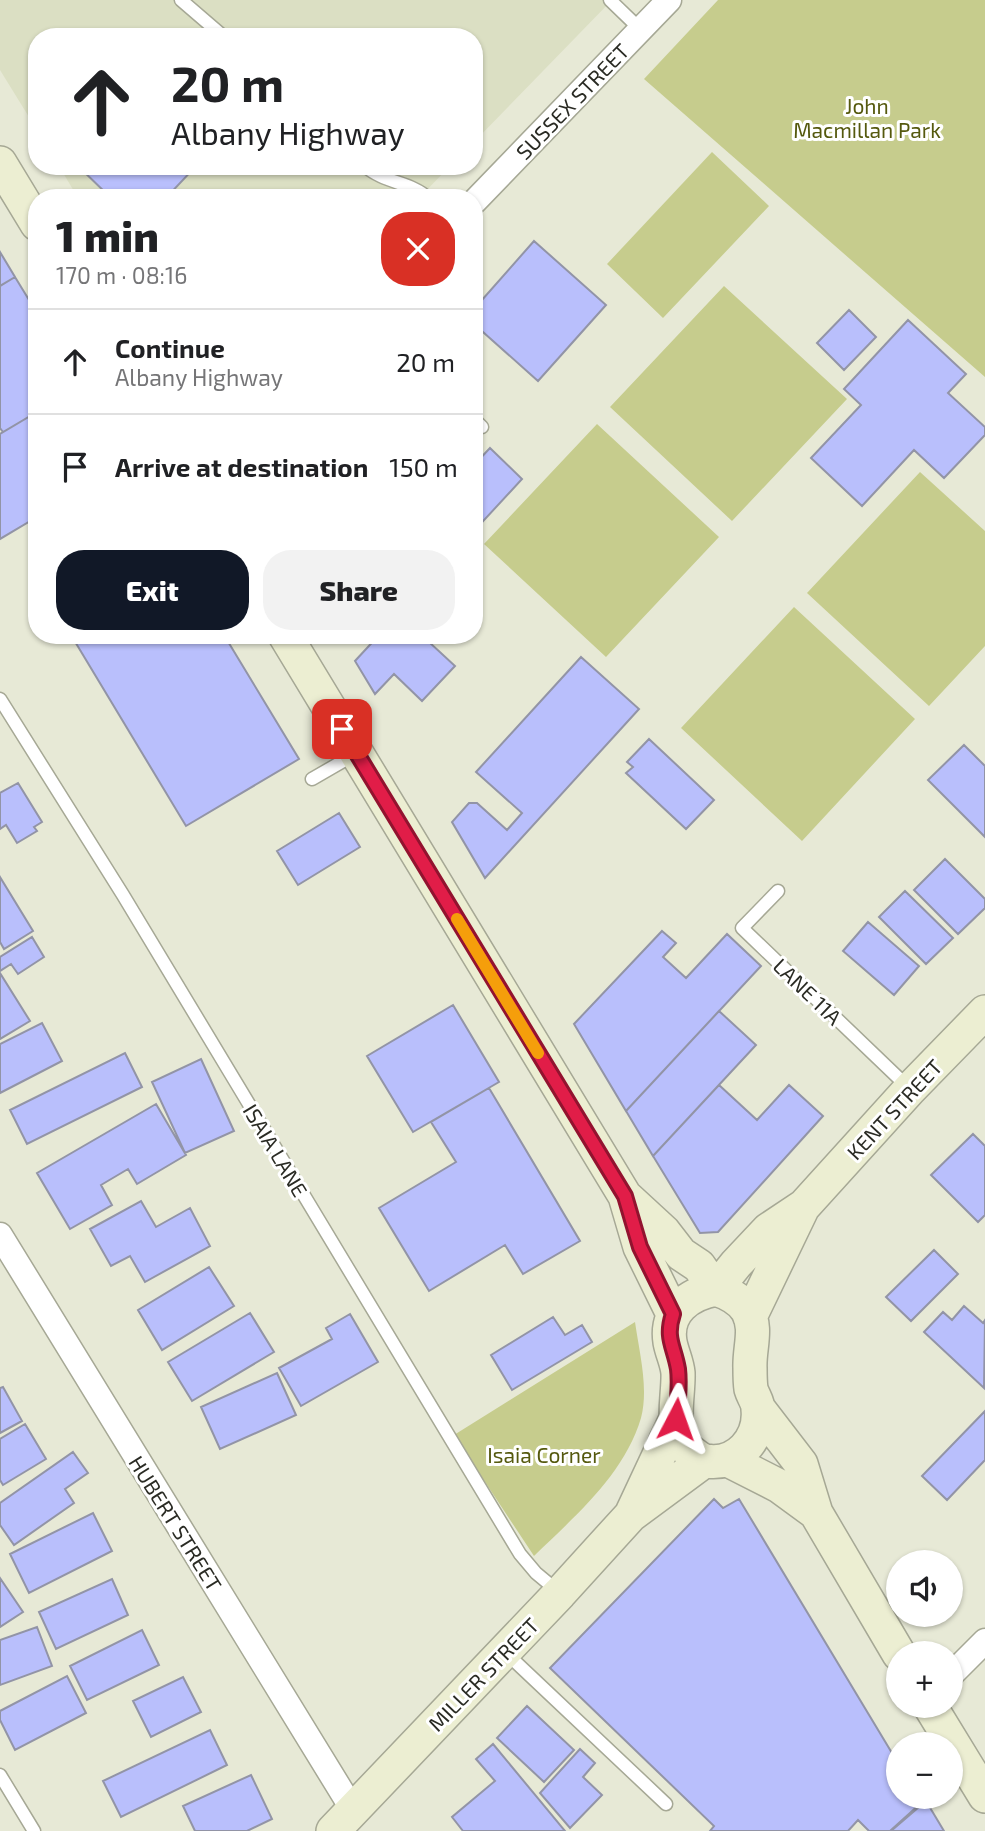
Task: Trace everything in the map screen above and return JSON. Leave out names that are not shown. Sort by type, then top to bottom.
[{"type":"main road","points":[[0,163],[28,209]]},
{"type":"main road","points":[[291,644],[625,1196],[640,1247],[673,1314]]},
{"type":"main road","name":"KENT STREET","points":[[716,1289],[768,1230],[804,1206],[985,1012]]},
{"type":"main road","points":[[625,1196],[664,1232],[681,1254],[699,1266],[716,1289]]},
{"type":"main road","name":"KENT STREET","points":[[750,1317],[804,1206]]},
{"type":"main road","points":[[816,1513],[779,1486],[686,1449],[678,1437],[678,1368],[670,1345],[669,1328],[673,1314],[696,1294],[716,1289],[731,1294],[746,1308],[753,1334],[751,1387],[758,1408],[801,1464],[816,1513],[891,1641]]},
{"type":"main road","name":"MILLER STREET","points":[[343,1820],[631,1515],[716,1461],[746,1449],[756,1434],[758,1408]]},
{"type":"main road","name":"MILLER STREET","points":[[631,1515],[676,1419]]},
{"type":"main road","points":[[937,1718],[985,1797]]},
{"type":"street","name":"SUSSEX STREET","points":[[483,193],[669,0]]},
{"type":"street","name":"HUBERT STREET","points":[[0,1236],[343,1820]]},
{"type":"street","points":[[963,1663],[985,1641]]},
{"type":"lane","points":[[181,0],[214,28]]},
{"type":"lane","points":[[610,0],[641,30]]},
{"type":"lane","points":[[375,175],[413,189]]},
{"type":"lane","name":"ISAIA LANE","points":[[0,699],[123,895],[520,1554],[536,1573],[560,1593]]},
{"type":"lane","points":[[312,779],[357,752]]},
{"type":"lane","name":"LANE 11A","points":[[778,891],[743,928],[911,1089]]},
{"type":"lane","points":[[505,1651],[666,1804]]},
{"type":"lane","points":[[0,1775],[34,1831]]},
{"type":"shaded area","points":[[0,0],[612,0],[483,133],[483,28],[28,28],[28,115],[0,70]]},
{"type":"shaded area","points":[[64,175],[441,175],[428,189],[73,189]]},
{"type":"green space","name":"John Macmillan Park","points":[[718,0],[985,0],[985,377],[644,79]]},
{"type":"green space","points":[[712,152],[769,206],[663,318],[607,264]]},
{"type":"green space","points":[[724,286],[847,399],[732,521],[610,407]]},
{"type":"green space","points":[[597,424],[719,537],[606,657],[484,544]]},
{"type":"green space","points":[[920,472],[985,531],[985,646],[929,706],[807,593]]},
{"type":"green space","points":[[794,607],[915,719],[802,841],[681,728]]},
{"type":"green space","name":"Isaia Corner","points":[[635,1322],[644,1394],[641,1418],[633,1439],[623,1458],[596,1493],[534,1556],[454,1435]]},
{"type":"building","points":[[87,175],[188,175],[174,189],[102,189]]},
{"type":"building","points":[[534,241],[606,305],[538,381],[483,332],[483,299]]},
{"type":"building","points":[[0,252],[15,277],[0,286]]},
{"type":"building","points":[[15,277],[28,298],[28,417],[3,432],[0,428],[0,286]]},
{"type":"building","points":[[849,310],[876,337],[844,370],[817,343]]},
{"type":"building","points":[[908,320],[966,374],[948,393],[985,427],[985,435],[944,478],[914,450],[862,506],[811,458],[861,405],[844,389]]},
{"type":"building","points":[[28,417],[28,522],[0,539],[0,434]]},
{"type":"building","points":[[490,448],[522,479],[483,521],[483,455]]},
{"type":"building","points":[[76,644],[229,644],[299,759],[186,826]]},
{"type":"building","points":[[371,644],[431,644],[455,666],[422,701],[394,674],[375,694],[355,661]]},
{"type":"building","points":[[581,657],[639,709],[485,878],[452,822],[469,803],[477,803],[507,830],[522,813],[476,772]]},
{"type":"building","points":[[649,739],[714,800],[686,829],[626,773],[633,767],[627,762]]},
{"type":"building","points":[[964,745],[985,766],[985,837],[928,780]]},
{"type":"building","points":[[18,783],[42,822],[34,827],[37,831],[17,843],[6,825],[0,829],[0,793]]},
{"type":"building","points":[[339,813],[360,847],[298,885],[277,851]]},
{"type":"building","points":[[945,859],[985,899],[985,908],[958,934],[914,890]]},
{"type":"building","points":[[0,877],[33,931],[4,949],[0,942]]},
{"type":"building","points":[[905,891],[953,938],[926,964],[879,917]]},
{"type":"building","points":[[868,922],[919,966],[894,995],[843,951]]},
{"type":"building","points":[[662,931],[676,943],[663,957],[686,978],[727,934],[761,966],[626,1111],[574,1024]]},
{"type":"building","points":[[32,937],[44,957],[18,974],[11,964],[0,971],[0,957]]},
{"type":"building","points":[[0,973],[30,1021],[0,1039]]},
{"type":"building","points":[[453,1005],[499,1082],[413,1132],[367,1056]]},
{"type":"building","points":[[719,1011],[756,1045],[653,1156],[626,1111]]},
{"type":"building","points":[[42,1023],[62,1061],[0,1093],[0,1044]]},
{"type":"building","points":[[125,1053],[142,1087],[27,1144],[10,1110]]},
{"type":"building","points":[[201,1059],[234,1131],[185,1153],[152,1082]]},
{"type":"building","points":[[719,1085],[757,1120],[789,1085],[823,1116],[718,1232],[700,1233],[653,1156]]},
{"type":"building","points":[[489,1088],[580,1241],[523,1274],[505,1245],[429,1291],[379,1208],[456,1162],[431,1122]]},
{"type":"building","points":[[156,1104],[186,1155],[137,1184],[128,1169],[101,1185],[112,1205],[70,1229],[37,1173]]},
{"type":"building","points":[[973,1134],[985,1146],[985,1215],[978,1222],[931,1175]]},
{"type":"building","points":[[141,1201],[156,1227],[190,1208],[210,1246],[145,1282],[130,1256],[111,1266],[90,1229]]},
{"type":"building","points":[[934,1250],[958,1274],[911,1321],[886,1297]]},
{"type":"building","points":[[209,1267],[234,1306],[162,1350],[138,1310]]},
{"type":"building","points":[[964,1306],[983,1323],[985,1320],[984,1388],[924,1332],[943,1312],[952,1320]]},
{"type":"building","points":[[250,1313],[274,1352],[192,1401],[168,1362]]},
{"type":"building","points":[[350,1314],[378,1362],[301,1406],[279,1368],[332,1339],[326,1328]]},
{"type":"building","points":[[553,1317],[565,1335],[582,1325],[592,1342],[512,1390],[491,1355]]},
{"type":"building","points":[[277,1373],[296,1415],[220,1449],[201,1407]]},
{"type":"building","points":[[3,1387],[22,1421],[0,1433],[0,1388]]},
{"type":"building","points":[[985,1411],[985,1460],[947,1500],[922,1476]]},
{"type":"building","points":[[25,1424],[46,1459],[3,1485],[0,1480],[0,1439]]},
{"type":"building","points":[[73,1452],[88,1473],[65,1489],[74,1503],[14,1545],[0,1525],[0,1503]]},
{"type":"building","points":[[714,1499],[723,1508],[739,1499],[886,1743],[886,1809],[914,1809],[890,1831],[869,1831],[858,1820],[848,1831],[710,1831],[714,1826],[550,1668]]},
{"type":"building","points":[[93,1513],[112,1551],[29,1593],[10,1554]]},
{"type":"building","points":[[0,1578],[23,1612],[0,1627]]},
{"type":"building","points":[[112,1579],[128,1615],[56,1649],[39,1612]]},
{"type":"building","points":[[37,1627],[52,1666],[0,1685],[0,1640]]},
{"type":"building","points":[[142,1630],[159,1665],[87,1700],[70,1666]]},
{"type":"building","points":[[67,1676],[86,1713],[15,1750],[0,1720],[0,1711]]},
{"type":"building","points":[[183,1677],[201,1712],[151,1737],[133,1701]]},
{"type":"building","points":[[527,1706],[574,1750],[544,1782],[497,1738]]},
{"type":"building","points":[[210,1730],[227,1765],[121,1817],[103,1781]]},
{"type":"building","points":[[493,1744],[565,1831],[463,1831],[452,1817],[495,1781],[476,1759]]},
{"type":"building","points":[[580,1749],[595,1763],[583,1777],[602,1795],[570,1828],[540,1793]]},
{"type":"building","points":[[251,1775],[272,1819],[247,1831],[195,1831],[183,1806]]},
{"type":"building","points":[[917,1809],[931,1809],[944,1831],[891,1831]]},
{"type":"slow traffic","points":[[457,919],[538,1053]]},
{"type":"route","points":[[342,729],[625,1196],[640,1247],[673,1314],[669,1328],[670,1345],[678,1368],[676,1419]]}]
